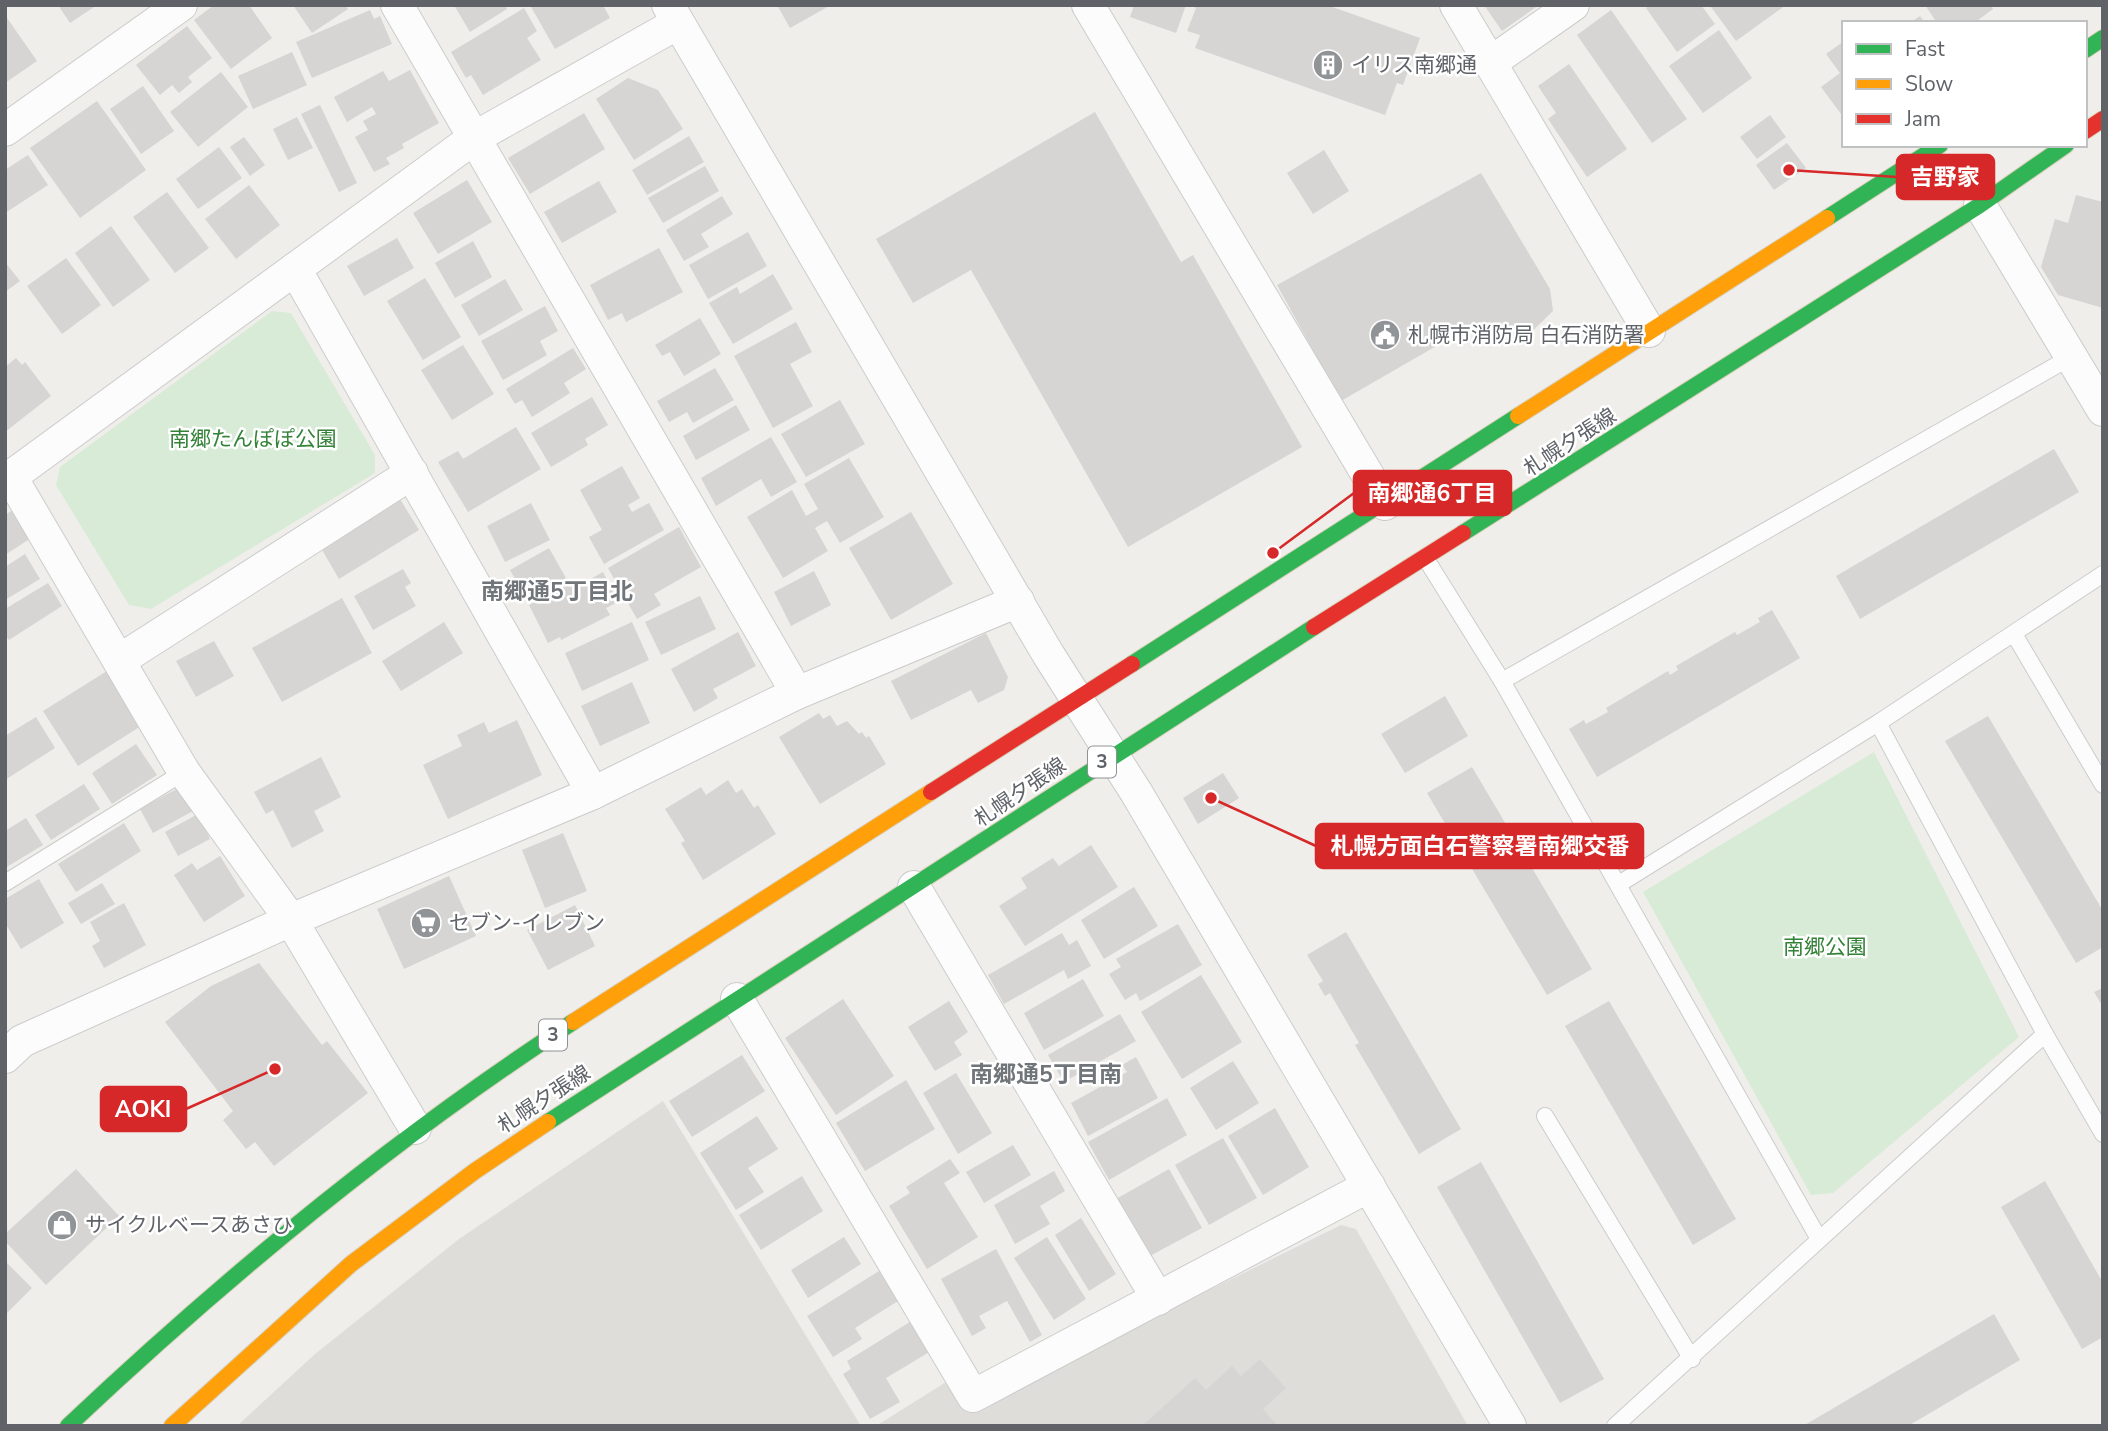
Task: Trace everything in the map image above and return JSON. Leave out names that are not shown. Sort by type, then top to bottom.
[{"type":"main road","points":[[2087,49],[2103,38]]},
{"type":"main road","points":[[2087,130],[2103,119]]},
{"type":"main road","name":"3","points":[[68,1426],[209,1294],[303,1214],[415,1128],[496,1072],[1385,504],[1937,147]]},
{"type":"main road","name":"札幌夕張線","points":[[172,1426],[303,1304],[413,1216],[550,1119],[914,887],[1112,755],[1426,559],[1980,205],[2063,147]]},
{"type":"street","points":[[5,130],[181,5]]},
{"type":"street","points":[[397,5],[797,693]]},
{"type":"street","points":[[1088,5],[1385,504]]},
{"type":"street","points":[[1456,5],[1649,331]]},
{"type":"street","points":[[1490,63],[1573,5]]},
{"type":"street","points":[[415,1128],[291,919],[184,772],[120,660],[8,479],[474,138],[673,14],[1018,601],[1510,1426]]},
{"type":"street","points":[[1980,205],[2103,410]]},
{"type":"street","points":[[295,269],[593,793]]},
{"type":"street","points":[[120,660],[412,473]]},
{"type":"street","points":[[5,1057],[22,1041],[291,919],[593,793],[797,693],[1018,601]]},
{"type":"street","points":[[914,887],[1158,1299]]},
{"type":"street","points":[[737,999],[973,1396],[1369,1186]]},
{"type":"lane","points":[[1502,681],[2071,357]]},
{"type":"lane","points":[[1426,559],[1502,681],[1819,1239]]},
{"type":"lane","points":[[1619,884],[1878,723],[2103,574]]},
{"type":"lane","points":[[2014,634],[2103,785]]},
{"type":"lane","points":[[1878,723],[2045,1034],[2103,1134]]},
{"type":"lane","points":[[5,883],[184,772]]},
{"type":"lane","points":[[1615,1426],[1692,1359],[1819,1239],[2045,1034]]},
{"type":"lane","points":[[1545,1115],[1692,1359]]},
{"type":"shaded area","points":[[663,1101],[861,1426],[237,1426],[315,1354],[459,1239]]},
{"type":"shaded area","points":[[1341,1225],[1356,1229],[1468,1426],[876,1426],[946,1382],[964,1411]]},
{"type":"green space","name":"南郷たんぽぽ公園","points":[[272,311],[291,313],[375,455],[375,473],[151,609],[129,605],[56,485],[60,467]]},
{"type":"green space","name":"南郷公園","points":[[1874,752],[2019,1037],[1833,1193],[1811,1195],[1643,892]]},
{"type":"building","points":[[58,5],[97,5],[70,23]]},
{"type":"building","points":[[214,5],[249,5],[272,38],[231,69],[194,20]]},
{"type":"building","points":[[293,5],[345,5],[348,9],[312,33]]},
{"type":"building","points":[[454,5],[505,5],[507,9],[470,32]]},
{"type":"building","points":[[530,5],[603,5],[610,18],[555,49]]},
{"type":"building","points":[[777,5],[831,5],[790,28]]},
{"type":"building","points":[[1134,5],[1186,5],[1176,33],[1130,17]]},
{"type":"building","name":"イリス南郷通","points":[[1190,5],[1327,5],[1420,38],[1403,85],[1397,83],[1385,115],[1195,48],[1200,35],[1187,31],[1196,8]]},
{"type":"building","points":[[1484,5],[1539,5],[1502,31]]},
{"type":"building","points":[[1650,5],[1701,5],[1715,24],[1677,52],[1646,8]]},
{"type":"building","points":[[1786,5],[1736,41],[1711,7]]},
{"type":"building","points":[[1925,5],[1991,5],[1993,9],[1977,21],[1936,21]]},
{"type":"building","points":[[524,8],[537,31],[527,38],[541,60],[483,95],[471,75],[466,78],[451,52]]},
{"type":"building","points":[[370,10],[374,19],[380,16],[392,44],[312,78],[296,42]]},
{"type":"building","points":[[1611,10],[1687,119],[1652,143],[1577,35]]},
{"type":"building","points":[[5,15],[37,61],[5,83]]},
{"type":"building","points":[[187,26],[212,58],[188,77],[192,82],[179,93],[172,85],[160,95],[136,65]]},
{"type":"building","points":[[1719,30],[1752,78],[1703,113],[1669,66]]},
{"type":"building","points":[[1842,42],[1842,115],[1821,87],[1840,73],[1826,54]]},
{"type":"building","points":[[292,52],[307,85],[253,109],[238,76]]},
{"type":"building","points":[[1569,64],[1627,149],[1587,177],[1548,119],[1556,113],[1538,86]]},
{"type":"building","points":[[410,70],[439,123],[402,144],[404,148],[386,158],[390,164],[374,172],[355,137],[368,130],[363,121],[376,114],[372,107],[347,122],[334,97],[383,71],[389,81]]},
{"type":"building","points":[[221,72],[248,107],[198,147],[170,112]]},
{"type":"building","points":[[628,78],[658,90],[683,129],[634,160],[596,99]]},
{"type":"building","points":[[143,86],[174,131],[141,154],[110,109]]},
{"type":"building","points":[[97,101],[146,170],[80,218],[30,148]]},
{"type":"building","points":[[320,105],[357,183],[339,192],[301,114]]},
{"type":"building","points":[[1095,112],[1181,262],[1193,255],[1302,447],[1128,547],[971,270],[913,303],[876,239]]},
{"type":"building","points":[[584,113],[605,149],[530,194],[508,158]]},
{"type":"building","points":[[1770,115],[1786,137],[1757,159],[1740,137]]},
{"type":"building","points":[[297,117],[313,148],[288,160],[273,129]]},
{"type":"building","points":[[689,136],[704,162],[647,195],[632,170]]},
{"type":"building","points":[[244,137],[265,165],[250,176],[230,147]]},
{"type":"building","points":[[1787,143],[1806,168],[1774,190],[1756,165]]},
{"type":"building","points":[[219,147],[242,178],[198,209],[176,179]]},
{"type":"building","points":[[1324,150],[1349,191],[1313,214],[1287,173]]},
{"type":"building","points":[[28,155],[48,185],[5,213],[5,170]]},
{"type":"building","points":[[705,166],[719,191],[663,223],[648,198]]},
{"type":"building","points":[[1481,173],[1550,289],[1553,311],[1524,339],[1495,342],[1471,326],[1341,401],[1277,285]]},
{"type":"building","points":[[467,180],[492,222],[438,254],[413,213]]},
{"type":"building","points":[[599,181],[617,212],[562,243],[544,212]]},
{"type":"building","points":[[249,185],[280,225],[236,259],[205,219]]},
{"type":"building","points":[[167,192],[209,248],[175,273],[133,217]]},
{"type":"building","points":[[2076,195],[2103,202],[2103,308],[2058,295],[2041,267],[2055,219],[2068,223]]},
{"type":"building","points":[[722,196],[733,214],[701,234],[709,247],[684,261],[666,230]]},
{"type":"building","points":[[111,226],[150,280],[113,307],[75,253]]},
{"type":"building","points":[[748,232],[767,266],[708,299],[689,265]]},
{"type":"building","points":[[397,238],[414,268],[364,296],[347,266]]},
{"type":"building","points":[[473,241],[492,277],[455,298],[435,263]]},
{"type":"building","points":[[659,248],[683,292],[626,322],[622,313],[608,320],[590,285]]},
{"type":"building","points":[[66,258],[101,305],[62,334],[27,286]]},
{"type":"building","points":[[5,262],[20,281],[5,292]]},
{"type":"building","points":[[773,274],[793,309],[733,344],[709,303],[737,287],[740,294]]},
{"type":"building","points":[[425,278],[461,337],[423,360],[387,301]]},
{"type":"building","points":[[505,279],[523,310],[479,336],[461,305]]},
{"type":"building","points":[[545,306],[558,331],[540,341],[547,355],[503,380],[481,341]]},
{"type":"building","points":[[700,318],[721,354],[684,376],[670,352],[662,356],[655,345]]},
{"type":"building","points":[[796,322],[812,352],[790,364],[813,406],[773,428],[734,356]]},
{"type":"building","points":[[463,345],[494,394],[452,420],[421,370]]},
{"type":"building","points":[[573,348],[586,369],[564,383],[570,393],[532,417],[522,400],[515,404],[506,389]]},
{"type":"building","points":[[16,358],[22,365],[25,362],[51,396],[5,432],[5,367]]},
{"type":"building","points":[[715,368],[734,400],[693,423],[687,412],[669,422],[657,401]]},
{"type":"building","points":[[592,397],[608,425],[585,439],[588,445],[551,467],[531,433]]},
{"type":"building","points":[[840,400],[865,444],[806,477],[781,434]]},
{"type":"building","points":[[736,405],[750,430],[696,460],[683,436]]},
{"type":"building","points":[[516,427],[541,469],[468,512],[438,462],[458,451],[463,459]]},
{"type":"building","points":[[771,437],[797,482],[771,497],[761,479],[716,506],[701,478]]},
{"type":"building","points":[[2054,449],[2079,492],[1860,619],[1836,576]]},
{"type":"building","points":[[849,458],[884,517],[840,543],[827,521],[815,528],[828,551],[783,578],[747,517],[792,490],[806,516],[818,509],[804,484]]},
{"type":"building","points":[[622,466],[640,498],[628,505],[632,512],[649,503],[664,530],[604,564],[589,537],[602,530],[580,490]]},
{"type":"building","points":[[400,499],[419,530],[339,579],[321,548]]},
{"type":"building","points":[[531,503],[550,540],[505,562],[487,526]]},
{"type":"building","points":[[13,510],[31,538],[5,555],[5,515]]},
{"type":"building","points":[[911,512],[953,584],[891,620],[849,548]]},
{"type":"building","points":[[679,527],[701,567],[654,594],[661,605],[637,619],[608,568]]},
{"type":"building","points":[[549,548],[566,578],[527,600],[510,570]]},
{"type":"building","points":[[25,554],[40,579],[5,600],[5,567]]},
{"type":"building","points":[[403,569],[411,583],[405,587],[416,606],[373,630],[354,596]]},
{"type":"building","points":[[814,571],[831,605],[791,626],[774,592]]},
{"type":"building","points":[[603,572],[618,602],[606,608],[610,615],[561,640],[560,637],[548,643],[529,605],[571,583],[574,588]]},
{"type":"building","points":[[48,583],[62,606],[9,640],[5,635],[5,609]]},
{"type":"building","points":[[700,596],[716,629],[661,655],[645,622]]},
{"type":"building","points":[[342,598],[372,653],[282,702],[252,648]]},
{"type":"building","points":[[1772,610],[1800,658],[1597,777],[1569,729],[1584,720],[1586,724],[1608,712],[1606,708],[1668,671],[1670,675],[1678,670],[1676,666],[1735,632],[1737,635],[1760,622],[1758,618]]},
{"type":"building","points":[[444,622],[463,653],[401,691],[382,661]]},
{"type":"building","points":[[632,622],[649,660],[582,691],[565,653]]},
{"type":"building","points":[[738,632],[756,666],[713,689],[718,698],[694,712],[671,669]]},
{"type":"building","points":[[986,633],[1008,677],[1004,690],[978,703],[971,690],[911,720],[891,681]]},
{"type":"building","points":[[214,641],[234,676],[196,697],[176,661]]},
{"type":"building","points":[[107,671],[141,726],[78,766],[43,711]]},
{"type":"building","points":[[632,682],[650,723],[600,746],[581,706]]},
{"type":"building","points":[[1445,696],[1468,736],[1405,773],[1381,734]]},
{"type":"building","points":[[819,713],[823,719],[830,715],[837,726],[847,721],[859,734],[862,732],[866,738],[869,736],[886,764],[820,804],[779,737]]},
{"type":"building","points":[[1988,716],[2103,911],[2103,947],[2076,963],[1945,741]]},
{"type":"building","points":[[36,717],[55,748],[5,780],[5,736]]},
{"type":"building","points":[[517,720],[542,775],[448,819],[423,765],[462,746],[457,735],[484,722],[489,733]]},
{"type":"building","points":[[136,744],[157,775],[112,804],[92,773]]},
{"type":"building","points":[[321,757],[341,797],[314,811],[324,831],[292,848],[273,810],[266,814],[254,792]]},
{"type":"building","points":[[1472,767],[1592,969],[1547,995],[1427,793]]},
{"type":"building","points":[[1223,773],[1239,798],[1198,824],[1183,798]]},
{"type":"building","points":[[728,780],[736,793],[742,789],[754,808],[758,805],[776,834],[703,880],[681,843],[685,841],[665,809],[701,787],[706,795]]},
{"type":"building","points":[[84,784],[100,809],[51,840],[35,815]]},
{"type":"building","points":[[180,787],[193,811],[153,833],[140,809]]},
{"type":"building","points":[[198,814],[210,839],[178,856],[165,832]]},
{"type":"building","points":[[26,818],[43,845],[5,868],[5,831]]},
{"type":"building","points":[[124,823],[141,851],[76,892],[58,864]]},
{"type":"building","points":[[563,833],[587,891],[545,908],[522,850]]},
{"type":"building","points":[[1091,845],[1118,887],[1025,946],[999,906],[1027,888],[1021,878],[1053,858],[1059,866]]},
{"type":"building","points":[[220,856],[245,896],[204,922],[174,875],[192,863],[197,870]]},
{"type":"building","name":"セブン-イレブン","points":[[449,876],[476,936],[404,969],[377,909]]},
{"type":"building","points":[[39,879],[64,923],[21,949],[5,923],[5,899]]},
{"type":"building","points":[[102,883],[115,904],[81,924],[68,903]]},
{"type":"building","points":[[1134,887],[1158,926],[1104,959],[1081,920]]},
{"type":"building","points":[[124,903],[146,945],[104,968],[92,946],[100,941],[90,922]]},
{"type":"building","points":[[575,905],[595,946],[548,970],[527,930]]},
{"type":"building","points":[[1178,924],[1202,965],[1140,1001],[1136,993],[1125,1000],[1109,974],[1121,967],[1116,959]]},
{"type":"building","points":[[1346,932],[1461,1129],[1419,1154],[1355,1045],[1359,1043],[1330,993],[1325,996],[1318,984],[1323,981],[1307,955]]},
{"type":"building","points":[[1062,933],[1069,945],[1077,940],[1091,966],[1068,979],[1064,970],[1004,1004],[988,975]]},
{"type":"building","points":[[259,963],[322,1045],[327,1041],[368,1093],[274,1166],[255,1142],[246,1149],[223,1120],[233,1111],[165,1022],[211,986]]},
{"type":"building","points":[[1201,975],[1242,1042],[1182,1079],[1141,1012]]},
{"type":"building","points":[[1083,979],[1104,1016],[1044,1050],[1024,1013]]},
{"type":"building","points":[[2103,988],[2103,1007],[2094,992]]},
{"type":"building","points":[[843,999],[894,1076],[836,1115],[785,1038]]},
{"type":"building","points":[[949,1001],[968,1032],[954,1042],[962,1055],[935,1071],[908,1027]]},
{"type":"building","points":[[1609,1001],[1736,1219],[1693,1245],[1565,1026]]},
{"type":"building","points":[[1120,1014],[1136,1041],[1064,1082],[1048,1055]]},
{"type":"building","points":[[742,1055],[765,1091],[692,1137],[669,1101]]},
{"type":"building","points":[[1136,1057],[1158,1098],[1088,1136],[1071,1103],[1127,1072],[1122,1065]]},
{"type":"building","points":[[1233,1061],[1259,1103],[1216,1130],[1190,1088]]},
{"type":"building","points":[[956,1073],[992,1133],[958,1154],[923,1093]]},
{"type":"building","points":[[906,1080],[935,1129],[865,1171],[836,1123]]},
{"type":"building","points":[[1167,1098],[1187,1135],[1109,1180],[1088,1142]]},
{"type":"building","points":[[1275,1108],[1309,1167],[1263,1195],[1228,1136]]},
{"type":"building","points":[[757,1116],[778,1149],[748,1168],[764,1192],[736,1210],[700,1153]]},
{"type":"building","points":[[1223,1138],[1257,1198],[1209,1225],[1175,1165]]},
{"type":"building","points":[[1013,1145],[1031,1175],[984,1203],[966,1172]]},
{"type":"building","points":[[950,1159],[960,1173],[944,1183],[978,1237],[927,1269],[889,1206],[910,1193],[906,1187]]},
{"type":"building","points":[[1481,1162],[1604,1379],[1560,1403],[1437,1187]]},
{"type":"building","name":"サイクルベースあさひ","points":[[76,1169],[119,1216],[46,1285],[5,1241],[5,1234]]},
{"type":"building","points":[[1169,1169],[1202,1228],[1148,1257],[1116,1199]]},
{"type":"building","points":[[1054,1171],[1065,1191],[1040,1206],[1050,1224],[1015,1244],[994,1205]]},
{"type":"building","points":[[802,1176],[823,1211],[761,1250],[739,1215]]},
{"type":"building","points":[[2045,1181],[2103,1283],[2103,1337],[2082,1349],[2001,1207]]},
{"type":"building","points":[[1081,1218],[1116,1274],[1089,1291],[1055,1235]]},
{"type":"building","points":[[844,1237],[861,1264],[808,1298],[791,1270]]},
{"type":"building","points":[[1047,1237],[1086,1299],[1054,1320],[1014,1258]]},
{"type":"building","points":[[996,1249],[1042,1335],[1030,1342],[1007,1301],[979,1316],[986,1328],[972,1336],[941,1279]]},
{"type":"building","points":[[5,1261],[32,1288],[5,1315]]},
{"type":"building","points":[[879,1271],[898,1301],[855,1328],[862,1339],[833,1357],[807,1316]]},
{"type":"building","points":[[1994,1314],[2020,1360],[1908,1426],[1803,1426]]},
{"type":"building","points":[[913,1320],[931,1351],[886,1378],[900,1402],[870,1419],[843,1374],[851,1369],[847,1361]]},
{"type":"building","points":[[1260,1359],[1286,1388],[1263,1409],[1278,1426],[1142,1426],[1195,1378],[1206,1390],[1232,1366],[1241,1376]]},
{"type":"traffic: fast","points":[[2087,49],[2103,38]]},
{"type":"traffic: fast","points":[[1827,218],[1937,147]]},
{"type":"traffic: fast","points":[[1463,533],[1980,205],[2063,147]]},
{"type":"traffic: fast","points":[[1132,664],[1518,416]]},
{"type":"traffic: fast","points":[[548,1122],[1314,627]]},
{"type":"traffic: fast","points":[[68,1426],[188,1317],[312,1212],[440,1114],[573,1022]]},
{"type":"traffic: slow","points":[[1518,416],[1827,218]]},
{"type":"traffic: slow","points":[[573,1022],[931,792]]},
{"type":"traffic: slow","points":[[172,1426],[351,1264],[475,1171],[548,1122]]},
{"type":"traffic: jam","points":[[2087,130],[2103,119]]},
{"type":"traffic: jam","points":[[1314,627],[1463,533]]},
{"type":"traffic: jam","points":[[931,792],[1132,664]]},
{"type":"place","name":"イリス南郷通","points":[[1328,65]]},
{"type":"place","name":"吉野家","points":[[1789,170]]},
{"type":"place","name":"札幌市消防局 白石消防署","points":[[1385,335]]},
{"type":"place","name":"南郷通6丁目","points":[[1273,553]]},
{"type":"place","name":"札幌方面白石警察署南郷交番","points":[[1211,798]]},
{"type":"place","name":"セブン-イレブン","points":[[426,923]]},
{"type":"place","name":"AOKI","points":[[275,1069]]},
{"type":"place","name":"サイクルベースあさひ","points":[[62,1225]]},
{"type":"district","name":"南郷通5丁目北","points":[[557,591]]},
{"type":"district","name":"南郷通5丁目南","points":[[1046,1074]]}]
